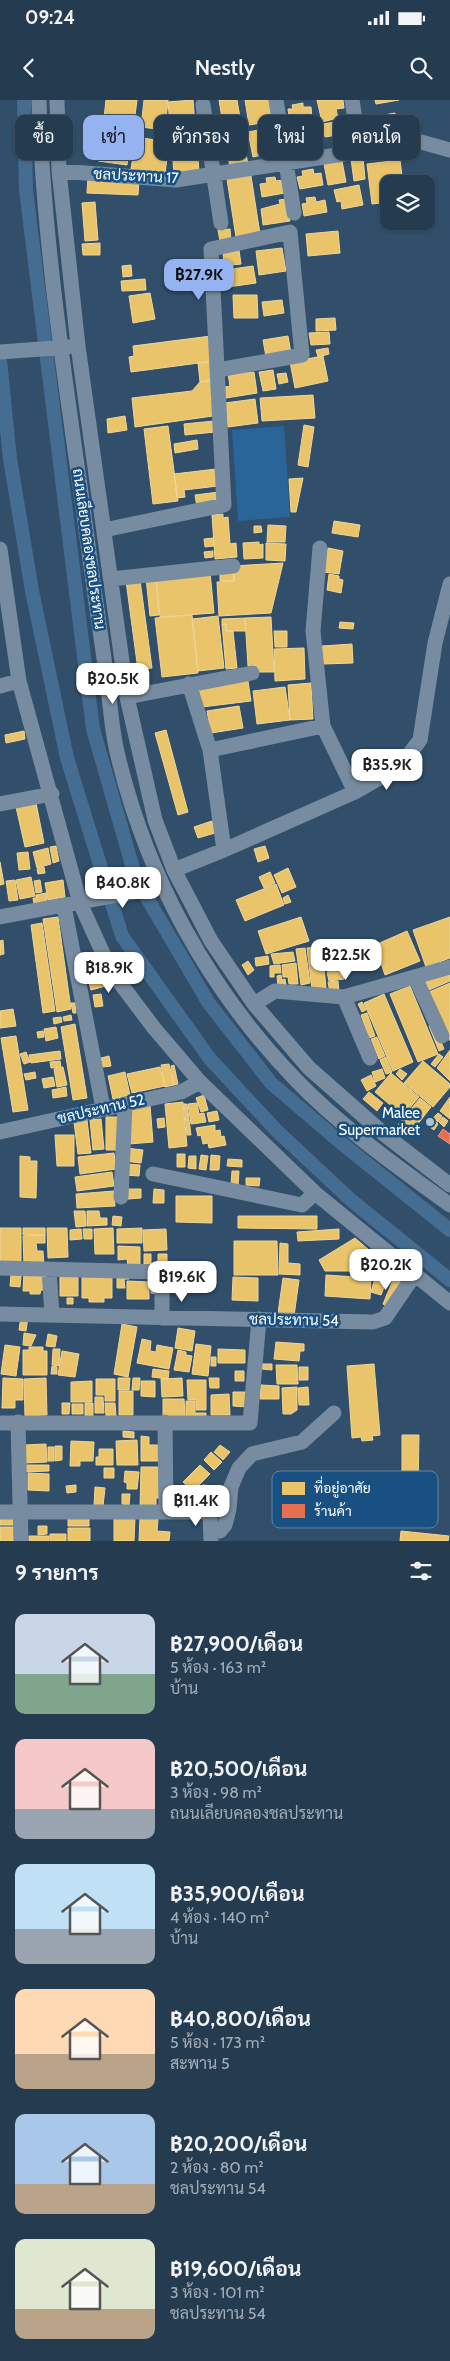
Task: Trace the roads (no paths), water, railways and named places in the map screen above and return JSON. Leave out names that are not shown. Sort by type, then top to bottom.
[{"type":"street","name":"ถนนเลียบคลองชลประทาน","points":[[39,100],[41,174],[60,348],[117,751],[138,826],[162,887],[196,950],[236,1010],[297,1081],[374,1148],[450,1205]]},
{"type":"street","name":"ถนนเลียบคลองชลประทาน","points":[[57,100],[59,171],[78,346],[127,697],[156,820],[174,870],[211,941],[254,1004],[309,1068],[385,1135],[450,1185]]},
{"type":"street","points":[[276,100],[294,213]]},
{"type":"street","points":[[352,100],[354,115]]},
{"type":"street","points":[[203,104],[221,223]]},
{"type":"street","name":"ชลประทาน 17","points":[[420,142],[450,150]]},
{"type":"street","name":"ชลประทาน 17","points":[[59,171],[176,180],[333,156]]},
{"type":"street","points":[[104,530],[224,504],[211,249],[290,232],[302,355],[218,370]]},
{"type":"street","points":[[0,352],[78,346]]},
{"type":"street","points":[[320,548],[313,631],[323,726],[356,792]]},
{"type":"street","points":[[0,549],[19,681],[52,794],[80,903],[111,971],[154,1028],[200,1082],[315,1192],[450,1303]]},
{"type":"street","points":[[110,579],[233,566]]},
{"type":"street","points":[[174,870],[356,792],[400,766],[420,740],[436,643],[450,584]]},
{"type":"street","points":[[127,697],[252,673]]},
{"type":"street","points":[[0,686],[19,681]]},
{"type":"street","points":[[189,684],[210,750],[224,850]]},
{"type":"street","points":[[210,750],[323,726]]},
{"type":"street","points":[[0,804],[52,794]]},
{"type":"street","points":[[0,917],[162,887]]},
{"type":"street","points":[[64,906],[103,1108]]},
{"type":"street","points":[[254,1004],[275,991],[344,997],[450,967]]},
{"type":"street","points":[[415,977],[442,1036]]},
{"type":"street","points":[[344,997],[370,1058]]},
{"type":"street","name":"ชลประทาน 52","points":[[0,1132],[181,1092],[200,1082]]},
{"type":"street","points":[[121,1197],[126,1104]]},
{"type":"street","points":[[153,1174],[302,1205],[315,1192]]},
{"type":"street","points":[[0,1268],[162,1272],[162,1318]]},
{"type":"street","points":[[49,1269],[52,1315]]},
{"type":"street","name":"ชลประทาน 54","points":[[0,1314],[379,1321],[385,1318],[415,1274]]},
{"type":"street","points":[[0,1423],[165,1422],[250,1424],[259,1319]]},
{"type":"street","points":[[211,1537],[225,1525],[234,1477],[239,1468],[252,1454],[302,1442],[334,1413]]},
{"type":"street","points":[[18,1422],[21,1541]]},
{"type":"street","points":[[165,1422],[166,1511]]},
{"type":"street","points":[[0,1512],[210,1512],[211,1537]]},
{"type":"waterway","points":[[24,100],[26,190],[93,729],[136,879],[208,1002],[271,1083],[340,1142],[450,1230]]},
{"type":"waterway","points":[[0,360],[10,459],[32,591],[67,758],[122,936],[210,1059],[276,1130],[352,1201],[450,1280]]},
{"type":"place","name":"Malee Supermarket","points":[[430,1122]]}]
